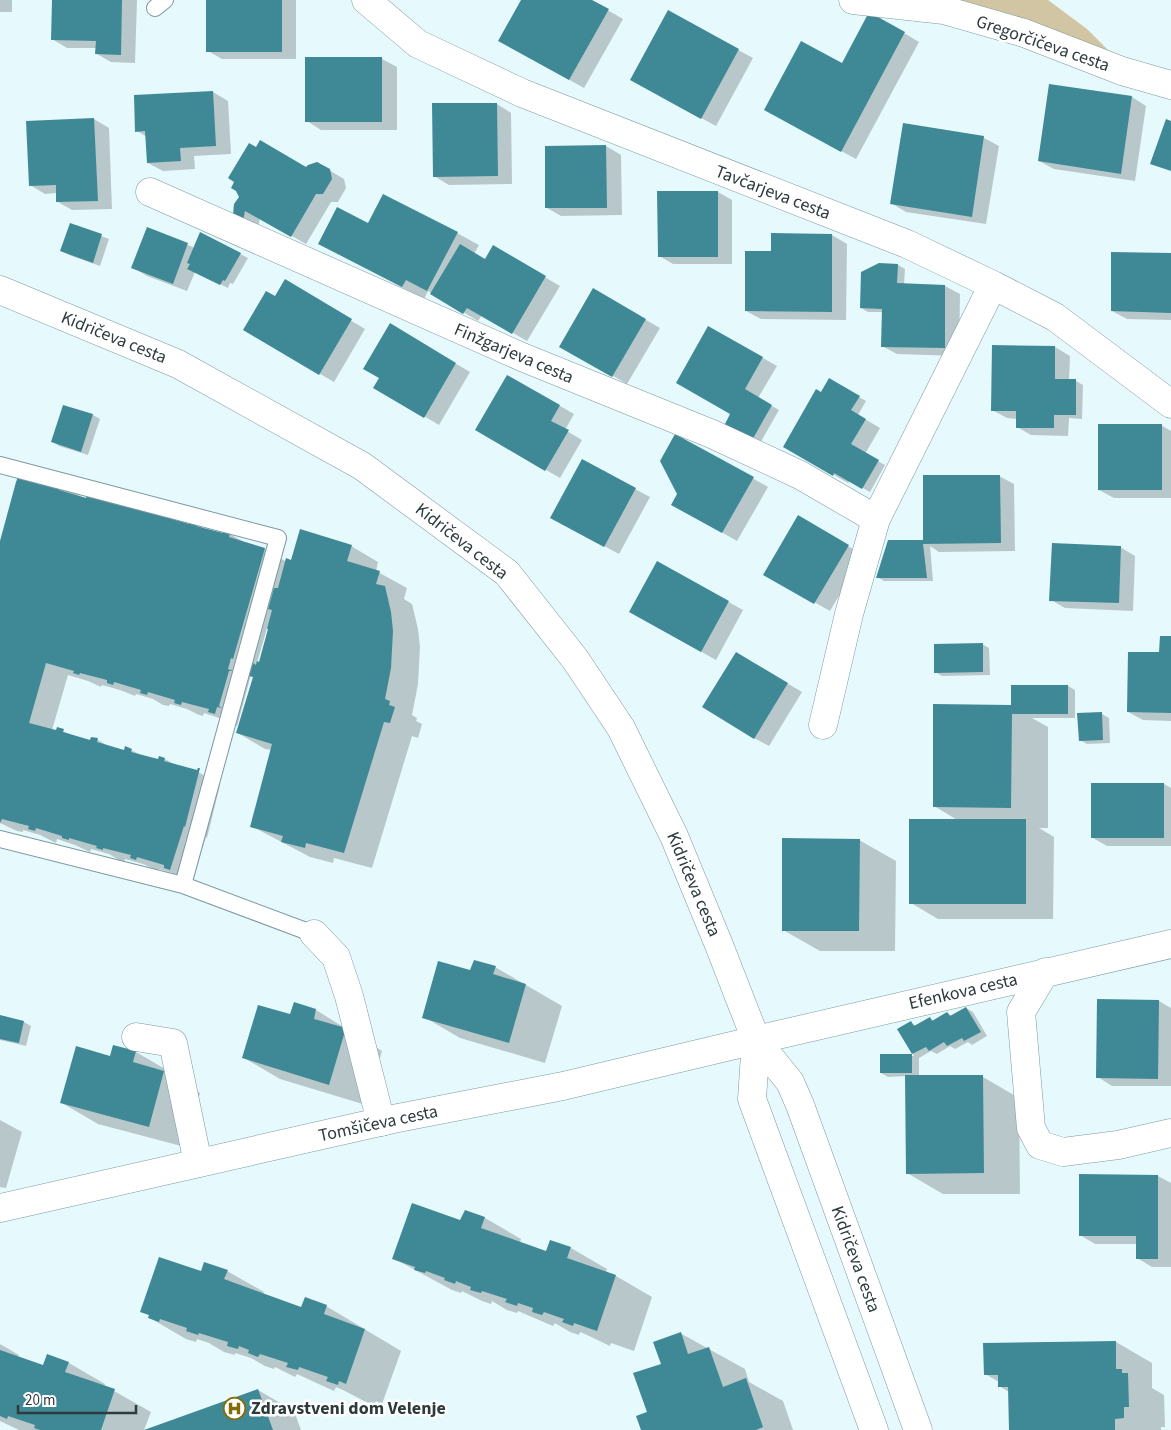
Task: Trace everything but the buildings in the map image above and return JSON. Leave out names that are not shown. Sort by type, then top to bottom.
[{"type":"street","name":"Tavčarjeva cesta","points":[[366,0],[418,44],[522,93],[907,244],[993,285],[1055,317],[1171,404]]},
{"type":"street","name":"Gregorčičeva cesta","points":[[854,0],[944,10],[1024,33],[1122,71],[1171,85]]},
{"type":"street","name":"Finžgarjeva cesta","points":[[150,192],[522,357],[712,434],[800,475],[876,519]]},
{"type":"street","points":[[822,725],[849,614],[876,519],[993,285]]},
{"type":"street","name":"Kidričeva cesta","points":[[0,290],[178,364],[362,466],[507,573],[575,659],[621,728],[674,836],[720,945],[756,1040],[790,1082],[800,1105],[918,1430]]},
{"type":"street","points":[[314,934],[336,957],[349,996],[381,1122]]},
{"type":"street","name":"Efenkova cesta","points":[[756,1040],[1171,944]]},
{"type":"street","points":[[1045,972],[1020,1012],[1031,1128],[1040,1145],[1064,1152],[1118,1145],[1171,1133]]},
{"type":"street","points":[[136,1037],[172,1043],[198,1163]]},
{"type":"street","name":"Kidričeva cesta","points":[[756,1040],[752,1099],[874,1430]]},
{"type":"street","name":"Tomšičeva cesta","points":[[0,1208],[381,1122],[563,1086],[756,1040]]},
{"type":"lane","points":[[0,465],[278,538],[183,885]]},
{"type":"lane","points":[[0,838],[183,885],[314,934]]},
{"type":"shaded area","points":[[940,0],[1048,0],[1087,29],[1118,60]]},
{"type":"place","name":"Zdravstveni dom Velenje","points":[[235,1408]]}]
